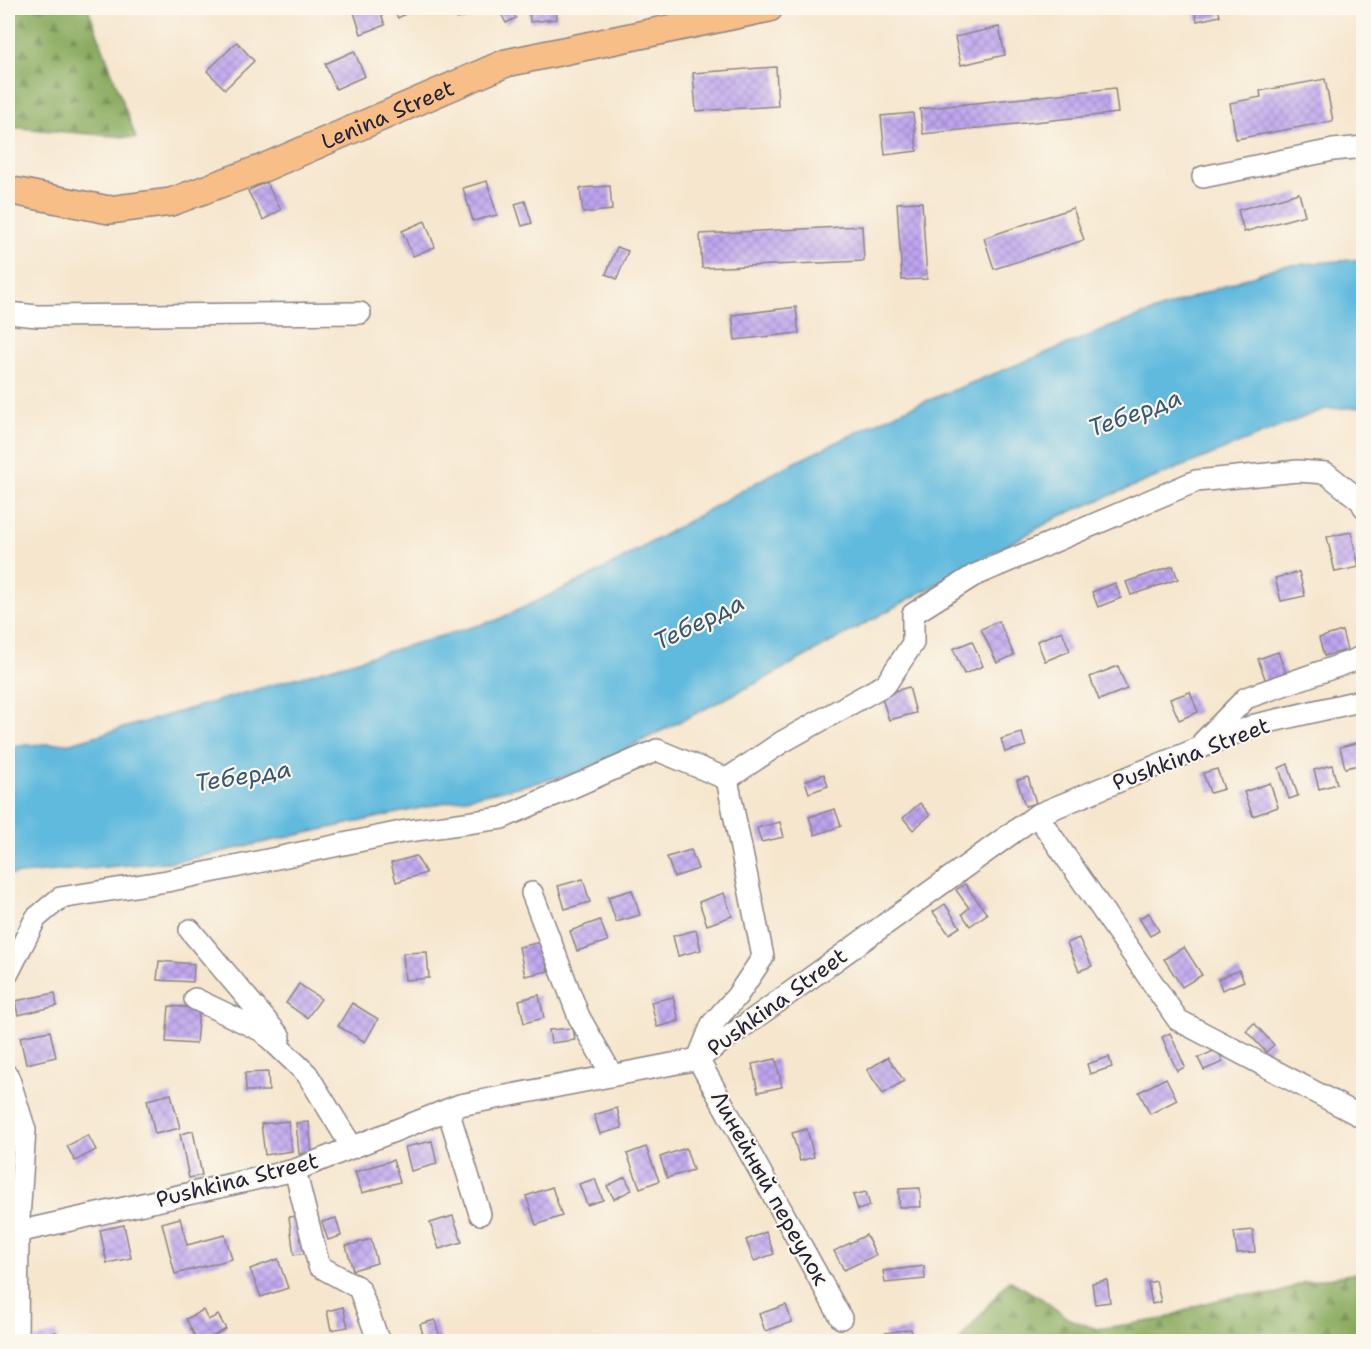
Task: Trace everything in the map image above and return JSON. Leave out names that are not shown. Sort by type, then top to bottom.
[{"type":"main road","name":"Lenina Street","points":[[8,190],[109,210],[171,202],[263,168],[506,63],[770,8]]},
{"type":"street","points":[[1203,177],[1333,150],[1364,147]]},
{"type":"street","points":[[8,313],[37,316],[360,312]]},
{"type":"street","points":[[727,779],[782,742],[886,684],[913,643],[913,614],[973,576],[1196,481],[1298,471],[1326,473],[1361,501],[1364,507]]},
{"type":"street","points":[[1196,749],[1246,698],[1364,655]]},
{"type":"street","name":"Pushkina Street","points":[[13,1233],[295,1170],[459,1105],[698,1059],[1037,815],[1255,725],[1364,700]]},
{"type":"street","points":[[8,973],[36,918],[60,898],[167,881],[401,832],[502,818],[657,750],[727,779]]},
{"type":"street","points":[[698,1059],[712,1024],[737,996],[763,957],[727,779]]},
{"type":"street","points":[[1037,815],[1178,1020],[1364,1118]]},
{"type":"street","points":[[532,892],[579,1017],[612,1076]]},
{"type":"street","points":[[190,930],[275,1029],[296,1063]]},
{"type":"street","points":[[195,999],[262,1031],[308,1074],[352,1148]]},
{"type":"street","name":"Линейный переулок","points":[[698,1059],[842,1318]]},
{"type":"street","points":[[8,1076],[25,1130],[13,1233],[17,1341]]},
{"type":"street","points":[[448,1110],[480,1214]]},
{"type":"street","points":[[295,1170],[320,1266],[359,1288],[379,1341]]},
{"type":"green space","points":[[8,8],[88,8],[136,138],[8,127]]},
{"type":"green space","points":[[1363,1272],[1363,1341],[959,1341],[1009,1280],[1042,1299],[1069,1319],[1097,1329],[1164,1319],[1198,1305],[1239,1295],[1273,1295],[1305,1282]]},
{"type":"water","name":"Теберда","points":[[1363,259],[1363,407],[1324,409],[1060,516],[766,678],[576,774],[179,861],[8,875],[8,746],[71,743],[497,620],[599,572],[773,473],[899,412],[1113,326],[1280,266]]},
{"type":"building","points":[[379,8],[385,25],[361,34],[353,9]]},
{"type":"building","points":[[393,8],[413,8],[414,9],[398,18]]},
{"type":"building","points":[[454,8],[475,8],[477,13],[457,19]]},
{"type":"building","points":[[498,8],[511,8],[516,18],[506,23]]},
{"type":"building","points":[[556,8],[557,19],[530,22],[529,10]]},
{"type":"building","points":[[1194,8],[1218,8],[1220,16],[1197,21]]},
{"type":"building","points":[[999,27],[1005,55],[961,65],[955,37]]},
{"type":"building","points":[[237,42],[254,61],[225,89],[207,71]]},
{"type":"building","points":[[354,51],[365,76],[336,89],[325,64]]},
{"type":"building","points":[[776,67],[778,106],[696,111],[693,73]]},
{"type":"building","points":[[1325,79],[1333,121],[1236,139],[1230,103],[1261,97],[1260,91]]},
{"type":"building","points":[[1115,88],[1118,113],[923,134],[920,109]]},
{"type":"building","points":[[913,113],[917,151],[885,155],[881,116]]},
{"type":"building","points":[[487,181],[497,215],[473,221],[463,188]]},
{"type":"building","points":[[266,182],[281,210],[263,220],[248,191]]},
{"type":"building","points":[[610,186],[612,210],[583,213],[580,188]]},
{"type":"building","points":[[1299,193],[1305,215],[1244,232],[1238,210]]},
{"type":"building","points":[[525,201],[532,223],[522,226],[515,204]]},
{"type":"building","points":[[922,202],[927,279],[902,280],[897,203]]},
{"type":"building","points":[[1073,208],[1084,240],[994,269],[984,238]]},
{"type":"building","points":[[425,221],[435,247],[413,256],[402,231]]},
{"type":"building","points":[[862,226],[864,261],[702,268],[700,234]]},
{"type":"building","points":[[617,247],[628,251],[617,279],[606,274]]},
{"type":"building","points":[[796,307],[799,333],[735,340],[732,315]]},
{"type":"building","points":[[1351,532],[1359,567],[1335,572],[1327,537]]},
{"type":"building","points":[[1173,566],[1178,579],[1131,595],[1126,582]]},
{"type":"building","points":[[1299,572],[1305,596],[1281,601],[1275,578]]},
{"type":"building","points":[[1115,583],[1121,598],[1098,607],[1092,592]]},
{"type":"building","points":[[999,621],[1014,655],[997,663],[981,629]]},
{"type":"building","points":[[1062,631],[1070,651],[1045,661],[1037,641]]},
{"type":"building","points":[[1342,631],[1347,650],[1324,656],[1319,638]]},
{"type":"building","points":[[972,641],[983,666],[964,674],[953,649]]},
{"type":"building","points":[[1278,652],[1287,676],[1267,684],[1258,659]]},
{"type":"building","points":[[1118,666],[1127,689],[1099,700],[1090,677]]},
{"type":"building","points":[[909,687],[916,713],[889,720],[881,695]]},
{"type":"building","points":[[1190,692],[1198,712],[1179,720],[1170,699]]},
{"type":"building","points":[[1022,733],[1026,746],[1005,752],[1001,739]]},
{"type":"building","points":[[1360,742],[1364,764],[1345,768],[1340,747]]},
{"type":"building","points":[[1288,764],[1298,796],[1289,799],[1279,768]]},
{"type":"building","points":[[1332,765],[1337,784],[1319,789],[1314,770]]},
{"type":"building","points":[[1217,769],[1224,789],[1210,793],[1203,773]]},
{"type":"building","points":[[824,774],[828,786],[809,793],[805,781]]},
{"type":"building","points":[[1028,777],[1036,803],[1025,806],[1017,780]]},
{"type":"building","points":[[1270,783],[1278,807],[1253,816],[1244,792]]},
{"type":"building","points":[[920,803],[930,815],[913,830],[903,818]]},
{"type":"building","points":[[835,809],[841,826],[815,835],[809,817]]},
{"type":"building","points":[[780,822],[784,837],[761,842],[757,828]]},
{"type":"building","points":[[691,850],[698,869],[674,877],[667,857]]},
{"type":"building","points":[[416,856],[426,873],[396,882],[391,863]]},
{"type":"building","points":[[583,879],[590,902],[565,909],[558,886]]},
{"type":"building","points":[[965,884],[987,914],[970,926],[962,914],[969,908],[956,890]]},
{"type":"building","points":[[632,890],[640,915],[616,922],[608,897]]},
{"type":"building","points":[[724,893],[732,916],[707,925],[699,902]]},
{"type":"building","points":[[945,904],[960,927],[949,934],[933,912]]},
{"type":"building","points":[[1149,913],[1159,931],[1150,936],[1139,918]]},
{"type":"building","points":[[600,920],[608,941],[577,951],[570,931]]},
{"type":"building","points":[[696,930],[701,950],[678,956],[673,936]]},
{"type":"building","points":[[1079,938],[1092,966],[1079,971],[1067,943]]},
{"type":"building","points":[[541,942],[548,971],[525,976],[519,947]]},
{"type":"building","points":[[1184,947],[1202,975],[1182,987],[1164,959]]},
{"type":"building","points":[[427,952],[429,978],[405,980],[403,953]]},
{"type":"building","points":[[159,961],[194,964],[193,982],[157,980]]},
{"type":"building","points":[[1239,970],[1244,981],[1222,990],[1218,979]]},
{"type":"building","points":[[299,984],[321,999],[307,1018],[286,1003]]},
{"type":"building","points":[[55,993],[57,1006],[18,1015],[15,1001]]},
{"type":"building","points":[[539,995],[544,1018],[524,1023],[519,1000]]},
{"type":"building","points":[[673,997],[679,1021],[657,1027],[651,1002]]},
{"type":"building","points":[[352,1003],[378,1019],[365,1042],[338,1026]]},
{"type":"building","points":[[169,1006],[199,1008],[196,1044],[166,1042]]},
{"type":"building","points":[[1254,1023],[1274,1045],[1266,1052],[1246,1031]]},
{"type":"building","points":[[573,1028],[575,1040],[551,1043],[549,1030]]},
{"type":"building","points":[[50,1031],[56,1057],[26,1064],[20,1037]]},
{"type":"building","points":[[1170,1033],[1185,1067],[1177,1071],[1162,1037]]},
{"type":"building","points":[[1218,1049],[1223,1062],[1204,1070],[1198,1058]]},
{"type":"building","points":[[888,1057],[904,1081],[883,1094],[867,1070]]},
{"type":"building","points":[[1109,1057],[1112,1067],[1090,1074],[1087,1064]]},
{"type":"building","points":[[776,1059],[782,1087],[758,1092],[752,1064]]},
{"type":"building","points":[[268,1072],[269,1091],[246,1091],[245,1073]]},
{"type":"building","points":[[1166,1078],[1177,1100],[1150,1114],[1139,1092]]},
{"type":"building","points":[[171,1094],[180,1128],[155,1134],[147,1100]]},
{"type":"building","points":[[8,1107],[16,1138],[8,1140]]},
{"type":"building","points":[[617,1108],[622,1128],[600,1134],[594,1115]]},
{"type":"building","points":[[288,1121],[292,1151],[265,1155],[261,1124]]},
{"type":"building","points":[[309,1122],[312,1153],[299,1154],[296,1123]]},
{"type":"building","points":[[807,1129],[814,1157],[800,1161],[792,1133]]},
{"type":"building","points":[[193,1131],[202,1175],[189,1178],[180,1134]]},
{"type":"building","points":[[88,1135],[96,1150],[75,1161],[67,1146]]},
{"type":"building","points":[[432,1141],[437,1164],[411,1171],[405,1147]]},
{"type":"building","points":[[646,1147],[659,1181],[640,1188],[627,1154]]},
{"type":"building","points":[[686,1148],[693,1170],[667,1178],[660,1157]]},
{"type":"building","points":[[393,1160],[400,1182],[362,1193],[355,1172]]},
{"type":"building","points":[[625,1177],[632,1190],[614,1199],[607,1186]]},
{"type":"building","points":[[595,1179],[603,1200],[587,1205],[579,1184]]},
{"type":"building","points":[[552,1187],[562,1216],[536,1225],[526,1196]]},
{"type":"building","points":[[920,1188],[921,1207],[899,1207],[899,1189]]},
{"type":"building","points":[[866,1192],[870,1206],[858,1210],[853,1195]]},
{"type":"building","points":[[301,1215],[307,1253],[294,1255],[289,1217]]},
{"type":"building","points":[[453,1216],[462,1242],[439,1249],[430,1223]]},
{"type":"building","points":[[180,1218],[187,1245],[225,1235],[232,1259],[175,1274],[162,1223]]},
{"type":"building","points":[[336,1218],[341,1236],[328,1240],[322,1222]]},
{"type":"building","points":[[124,1225],[131,1258],[107,1263],[100,1230]]},
{"type":"building","points":[[1253,1230],[1255,1252],[1237,1253],[1234,1232]]},
{"type":"building","points":[[766,1232],[774,1254],[754,1261],[746,1240]]},
{"type":"building","points":[[866,1235],[876,1255],[844,1270],[834,1251]]},
{"type":"building","points":[[371,1239],[377,1263],[353,1270],[346,1246]]},
{"type":"building","points":[[278,1259],[288,1288],[261,1297],[250,1269]]},
{"type":"building","points":[[924,1266],[925,1279],[885,1283],[883,1271]]},
{"type":"building","points":[[1107,1280],[1110,1302],[1095,1304],[1092,1283]]},
{"type":"building","points":[[1156,1281],[1161,1302],[1152,1304],[1148,1283]]},
{"type":"building","points":[[786,1305],[792,1322],[765,1331],[759,1314]]},
{"type":"building","points":[[343,1307],[348,1327],[331,1330],[327,1311]]},
{"type":"building","points":[[203,1310],[208,1320],[218,1315],[226,1329],[198,1342],[186,1319]]},
{"type":"building","points":[[435,1320],[441,1341],[425,1342],[420,1324]]},
{"type":"building","points":[[911,1329],[913,1342],[886,1342],[884,1333]]},
{"type":"building","points":[[56,1332],[59,1342],[30,1342],[30,1341]]}]
